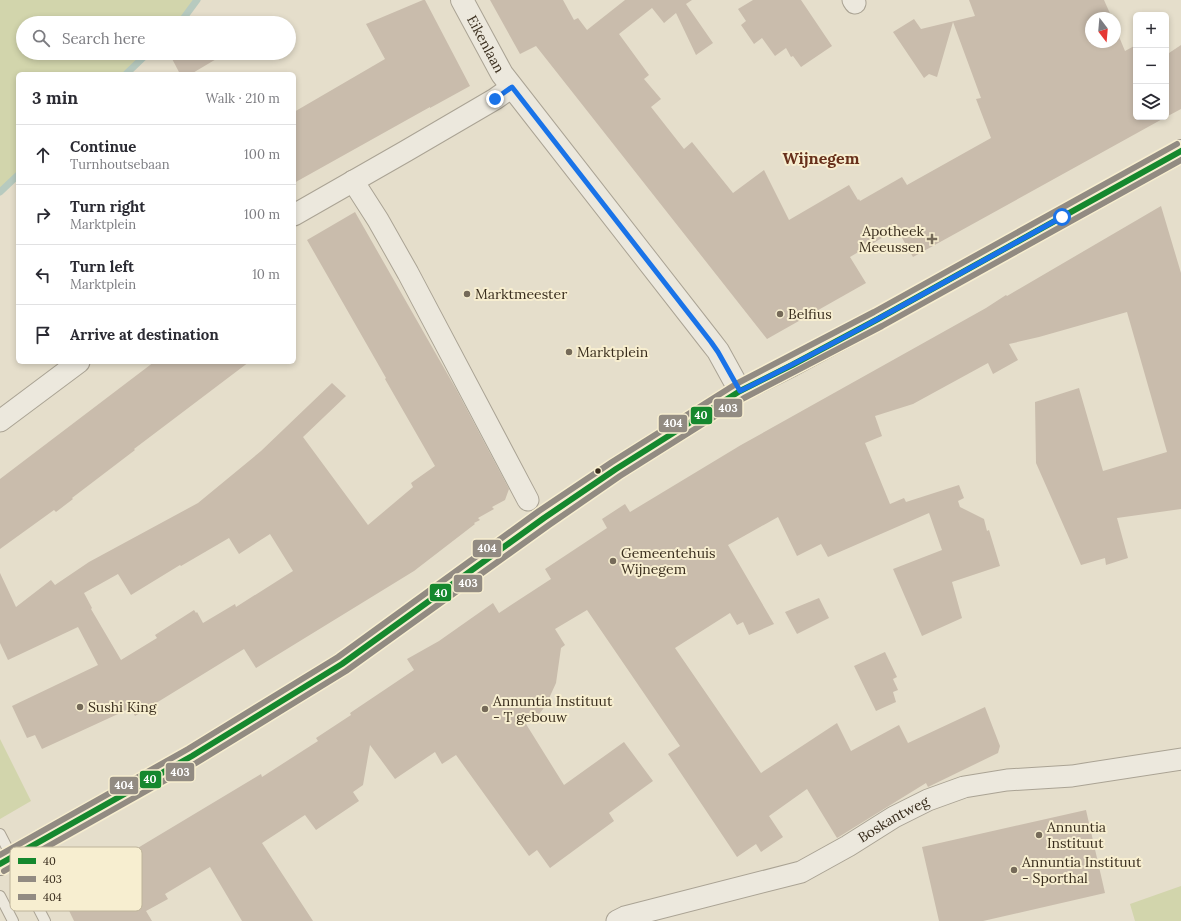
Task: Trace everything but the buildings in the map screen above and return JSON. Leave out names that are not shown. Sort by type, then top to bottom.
[{"type":"main road","name":"Eikenlaan","points":[[462,0],[495,62],[512,87]]},
{"type":"main road","points":[[512,87],[711,342],[740,391]]},
{"type":"main road","points":[[31,847],[192,756],[342,664],[596,482],[740,391],[871,323],[1181,151]]},
{"type":"street","points":[[296,214],[484,106],[512,87]]},
{"type":"street","points":[[353,181],[378,220],[408,273],[528,500]]},
{"type":"street","points":[[0,421],[76,364]]},
{"type":"street","name":"Boskantweg","points":[[617,921],[732,889],[801,872],[848,846],[894,817],[928,800],[964,787],[1007,780],[1072,776],[1181,759]]},
{"type":"lane","points":[[0,834],[6,861]]},
{"type":"lane","points":[[0,896],[13,921]]},
{"type":"lane","points":[[38,911],[45,921]]},
{"type":"green space","points":[[0,0],[199,0],[185,16],[16,16],[16,60],[141,60],[128,72],[16,72],[16,177],[0,192]]},
{"type":"green space","points":[[0,739],[31,801],[0,819]]},
{"type":"green space","points":[[1181,886],[1181,921],[1135,921],[1130,904]]},
{"type":"waterway","points":[[185,16],[197,0]]},
{"type":"waterway","points":[[128,72],[141,60]]},
{"type":"waterway","points":[[0,192],[16,177]]},
{"type":"transit line","name":"404","points":[[14,847],[188,749],[338,657],[539,511],[612,462],[736,384],[874,312],[1177,144]]},
{"type":"transit line","name":"40","points":[[30,847],[192,756],[342,664],[544,518],[616,469],[740,391],[878,319],[1181,151]]},
{"type":"transit line","name":"403","points":[[47,847],[196,763],[346,671],[549,525],[620,476],[744,398],[882,326],[1181,160]]},
{"type":"transit line","name":"404","points":[[0,855],[10,849]]},
{"type":"transit line","name":"40","points":[[0,864],[10,858]]},
{"type":"transit line","name":"403","points":[[4,871],[10,868]]},
{"type":"place","name":"Apotheek Meeussen","points":[[932,239]]},
{"type":"place","name":"Marktmeester","points":[[467,294]]},
{"type":"place","name":"Belfius","points":[[780,314]]},
{"type":"place","name":"Marktplein","points":[[569,352]]},
{"type":"place","name":"Gemeentehuis Wijnegem","points":[[613,561]]},
{"type":"place","name":"Sushi King","points":[[80,707]]},
{"type":"place","name":"Annuntia Instituut - T gebouw","points":[[485,709]]},
{"type":"place","name":"Annuntia Instituut","points":[[1039,835]]},
{"type":"place","name":"Annuntia Instituut - Sporthal","points":[[1014,870]]},
{"type":"district","name":"Wijnegem","points":[[821,158]]},
{"type":"route","points":[[495,99],[512,87],[711,342],[740,391],[878,319],[1062,217]]}]
